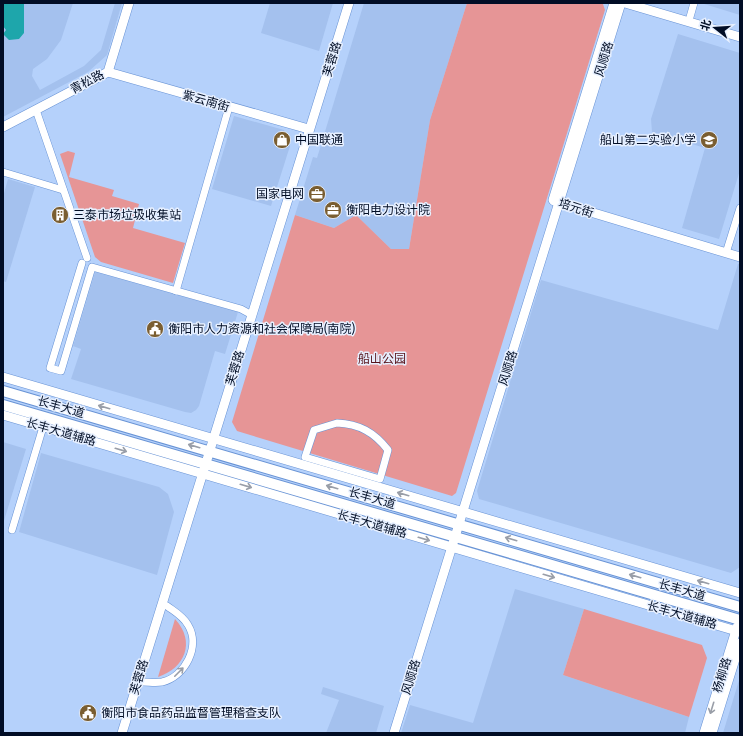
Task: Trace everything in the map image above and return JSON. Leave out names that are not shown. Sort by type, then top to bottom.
[{"type":"main road","name":"长丰大道","points":[[3,391],[740,607]]},
{"type":"main road","name":"长丰大道","points":[[3,404],[45,422],[207,470],[452,536],[740,619]]},
{"type":"street","name":"青松路","points":[[3,127],[108,72],[129,3]]},
{"type":"street","name":"芙蓉路","points":[[216,440],[253,313],[349,3]]},
{"type":"street","name":"芙蓉路","points":[[128,733],[212,452],[355,3]]},
{"type":"street","name":"风顺路","points":[[557,202],[614,3]]},
{"type":"street","name":"风顺路","points":[[394,733],[456,523],[621,3]]},
{"type":"street","points":[[625,3],[740,37]]},
{"type":"street","points":[[641,3],[740,32]]},
{"type":"street","points":[[690,17],[694,3]]},
{"type":"street","name":"紫云南街","points":[[108,72],[305,128]]},
{"type":"street","points":[[176,291],[229,107]]},
{"type":"street","points":[[36,110],[64,190],[86,269],[92,267],[253,313]]},
{"type":"street","points":[[3,172],[64,190]]},
{"type":"street","name":"培元街","points":[[557,202],[740,255]]},
{"type":"street","points":[[727,251],[740,208]]},
{"type":"street","points":[[85,261],[50,368],[61,371],[92,267]]},
{"type":"street","points":[[3,377],[740,593]]},
{"type":"street","name":"长丰大道辅路","points":[[3,415],[45,422]]},
{"type":"street","points":[[12,530],[45,422]]},
{"type":"street","points":[[337,423],[347,423],[371,432],[388,450],[380,479],[305,457],[314,430],[337,423]]},
{"type":"street","name":"芙蓉路","points":[[122,733],[207,470]]},
{"type":"street","name":"长丰大道辅路","points":[[207,470],[449,546],[738,631]]},
{"type":"street","name":"风顺路","points":[[388,733],[449,546]]},
{"type":"street","points":[[143,682],[162,682],[172,678],[181,670],[189,659],[192,650],[192,637],[189,626],[182,616],[167,606]]},
{"type":"street","name":"杨柳路","points":[[704,733],[738,631],[740,619]]},
{"type":"street","name":"杨柳路","points":[[712,733],[740,643]]},
{"type":"shaded area","points":[[3,3],[73,3],[61,40],[47,59],[33,69],[32,76],[40,90],[84,66],[101,50],[115,3],[122,3],[107,55],[88,72],[3,117]]},
{"type":"shaded area","points":[[3,3],[24,3],[24,33],[19,39],[9,40],[3,34],[6,30],[3,26]]},
{"type":"shaded area","points":[[270,3],[333,3],[319,51],[261,33]]},
{"type":"shaded area","points":[[364,3],[467,3],[430,120],[409,249],[391,249],[356,215],[334,228],[295,215],[313,157],[317,158]]},
{"type":"shaded area","points":[[701,3],[740,3],[740,15]]},
{"type":"shaded area","name":"船山第二实验小学","points":[[678,34],[740,53],[740,170],[719,239],[682,228],[705,148],[652,132],[651,119]]},
{"type":"shaded area","points":[[234,116],[284,130],[290,146],[271,206],[212,189]]},
{"type":"shaded area","points":[[8,179],[35,187],[6,282],[3,281],[3,197]]},
{"type":"shaded area","points":[[738,264],[740,264],[740,567],[731,573],[479,499],[477,491],[541,280],[718,330]]},
{"type":"shaded area","name":"衡阳市人力资源和社会保障局(南院)","points":[[95,272],[238,312],[225,354],[215,351],[199,406],[196,410],[191,413],[185,412],[71,379],[81,349],[73,346]]},
{"type":"shaded area","points":[[3,442],[26,449],[3,524]]},
{"type":"shaded area","points":[[41,453],[159,487],[168,494],[174,512],[157,575],[19,532]]},
{"type":"shaded area","points":[[515,589],[584,609],[563,675],[689,717],[685,733],[401,733],[410,705],[473,723]]},
{"type":"shaded area","points":[[740,677],[740,733],[723,733]]},
{"type":"shaded area","points":[[323,687],[384,706],[376,733],[326,733],[339,700],[321,694]]},
{"type":"green space","name":"船山公园","points":[[467,3],[598,3],[603,4],[605,10],[456,493],[452,496],[237,431],[232,422],[295,215],[334,228],[356,215],[391,249],[409,249],[430,120]]},
{"type":"green space","points":[[68,151],[75,153],[69,177],[114,190],[112,196],[139,204],[133,228],[185,243],[173,283],[101,262],[95,257],[60,154]]},
{"type":"green space","points":[[584,609],[702,645],[707,658],[689,717],[563,675]]},
{"type":"green space","points":[[175,619],[185,636],[186,645],[184,653],[181,661],[175,667],[158,677]]},
{"type":"place","name":"中国联通","points":[[282,140]]},
{"type":"place","name":"船山第二实验小学","points":[[709,140]]},
{"type":"place","name":"国家电网","points":[[317,194]]},
{"type":"place","name":"衡阳电力设计院","points":[[333,210]]},
{"type":"place","name":"三泰市场垃圾收集站","points":[[60,215]]},
{"type":"place","name":"衡阳市人力资源和社会保障局(南院)","points":[[155,329]]},
{"type":"place","name":"衡阳市食品药品监督管理稽查支队","points":[[88,713]]}]
